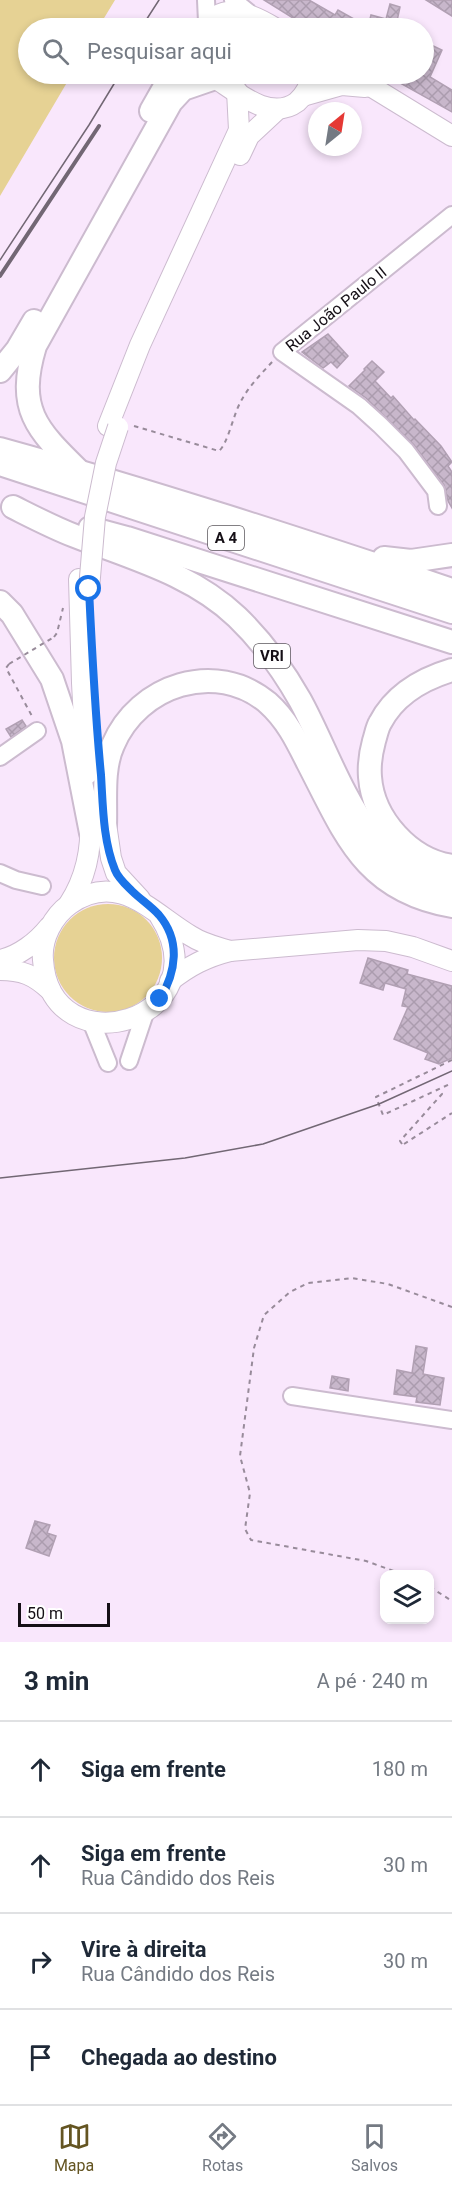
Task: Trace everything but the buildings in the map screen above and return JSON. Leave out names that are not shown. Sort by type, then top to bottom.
[{"type":"highway","points":[[0,371],[17,350],[166,84]]},
{"type":"highway","points":[[79,471],[50,442],[33,415],[28,399],[27,383],[35,346],[171,102],[183,90],[196,84]]},
{"type":"highway","points":[[0,449],[79,471],[310,543],[452,590]]},
{"type":"highway","name":"A 4","points":[[0,464],[452,612]]},
{"type":"highway","name":"A 4","points":[[6,505],[127,538],[452,642]]},
{"type":"highway","name":"VRI","points":[[6,505],[72,535],[189,582],[237,617],[275,659],[300,700],[362,825],[386,854],[412,873],[442,884],[452,885]]},
{"type":"highway","points":[[310,543],[379,558],[411,561],[452,555]]},
{"type":"highway","points":[[0,602],[12,614],[52,679],[73,741],[98,829]]},
{"type":"highway","points":[[452,670],[431,676],[412,687],[393,703],[379,724],[372,751],[370,778],[378,807],[392,832],[416,853],[452,866]]},
{"type":"highway","points":[[98,829],[112,746],[123,725],[150,699],[175,686],[196,681],[220,682],[239,687],[267,702],[289,725],[343,831],[355,850],[377,873],[405,893],[452,906]]},
{"type":"main road","points":[[213,18],[219,13],[240,6],[259,18]]},
{"type":"main road","points":[[225,84],[263,107],[278,109],[292,105],[303,96],[311,84]]},
{"type":"main road","points":[[366,84],[452,136]]},
{"type":"main road","points":[[303,96],[342,85],[372,87]]},
{"type":"main road","points":[[116,424],[140,345],[239,130],[237,92]]},
{"type":"main road","points":[[230,951],[199,940],[141,901],[116,873],[98,829],[82,683],[86,515],[97,461],[249,136],[278,109]]},
{"type":"main road","points":[[0,960],[10,958],[43,935],[69,904],[80,888],[98,829]]},
{"type":"main road","points":[[69,904],[86,896],[105,892],[124,894],[141,901]]},
{"type":"main road","points":[[0,970],[25,972],[38,978],[62,1005],[91,1022],[110,1024],[128,1021],[145,1013],[160,999],[170,981],[174,964],[174,947],[159,915]]},
{"type":"main road","points":[[52,992],[45,975],[42,957],[45,939],[53,922]]},
{"type":"main road","points":[[170,981],[192,964],[230,951],[358,940],[386,941],[413,947],[452,961]]},
{"type":"street","points":[[205,18],[206,0]]},
{"type":"street","name":"Rua João Paulo II","points":[[438,506],[436,490],[406,451],[380,425],[358,406],[282,352],[452,215]]},
{"type":"street","points":[[0,757],[37,731]]},
{"type":"street","points":[[0,873],[16,880],[42,886]]},
{"type":"street","points":[[129,1061],[145,1013]]},
{"type":"street","points":[[91,1022],[108,1063]]},
{"type":"street","points":[[292,1396],[452,1420]]},
{"type":"path","points":[[116,424],[219,451],[225,446],[231,422],[241,400],[259,376],[282,352]]},
{"type":"path","points":[[37,731],[38,727],[6,668],[54,637]]},
{"type":"path","points":[[452,1060],[376,1098],[383,1115],[452,1083]]},
{"type":"path","points":[[440,1090],[442,1094],[400,1141],[402,1144],[452,1113]]},
{"type":"path","points":[[434,1590],[452,1601]]},
{"type":"shaded area","points":[[0,0],[115,0],[104,18],[18,18],[18,84],[66,84],[0,196]]},
{"type":"shaded area","points":[[108,904],[129,908],[146,920],[158,937],[162,958],[158,979],[146,996],[129,1008],[108,1012],[87,1008],[70,996],[58,979],[54,958],[58,937],[70,920],[87,908]]},
{"type":"tram line","points":[[147,18],[159,0]]},
{"type":"tram line","points":[[0,260],[114,84]]},
{"type":"tram line","points":[[0,1178],[185,1158],[263,1144],[379,1104],[452,1071]]},
{"type":"railway","points":[[0,276],[99,126]]},
{"type":"route","points":[[89,589],[93,685],[105,826],[116,873],[141,901],[159,915],[174,947],[174,964],[170,981],[160,999]]}]
